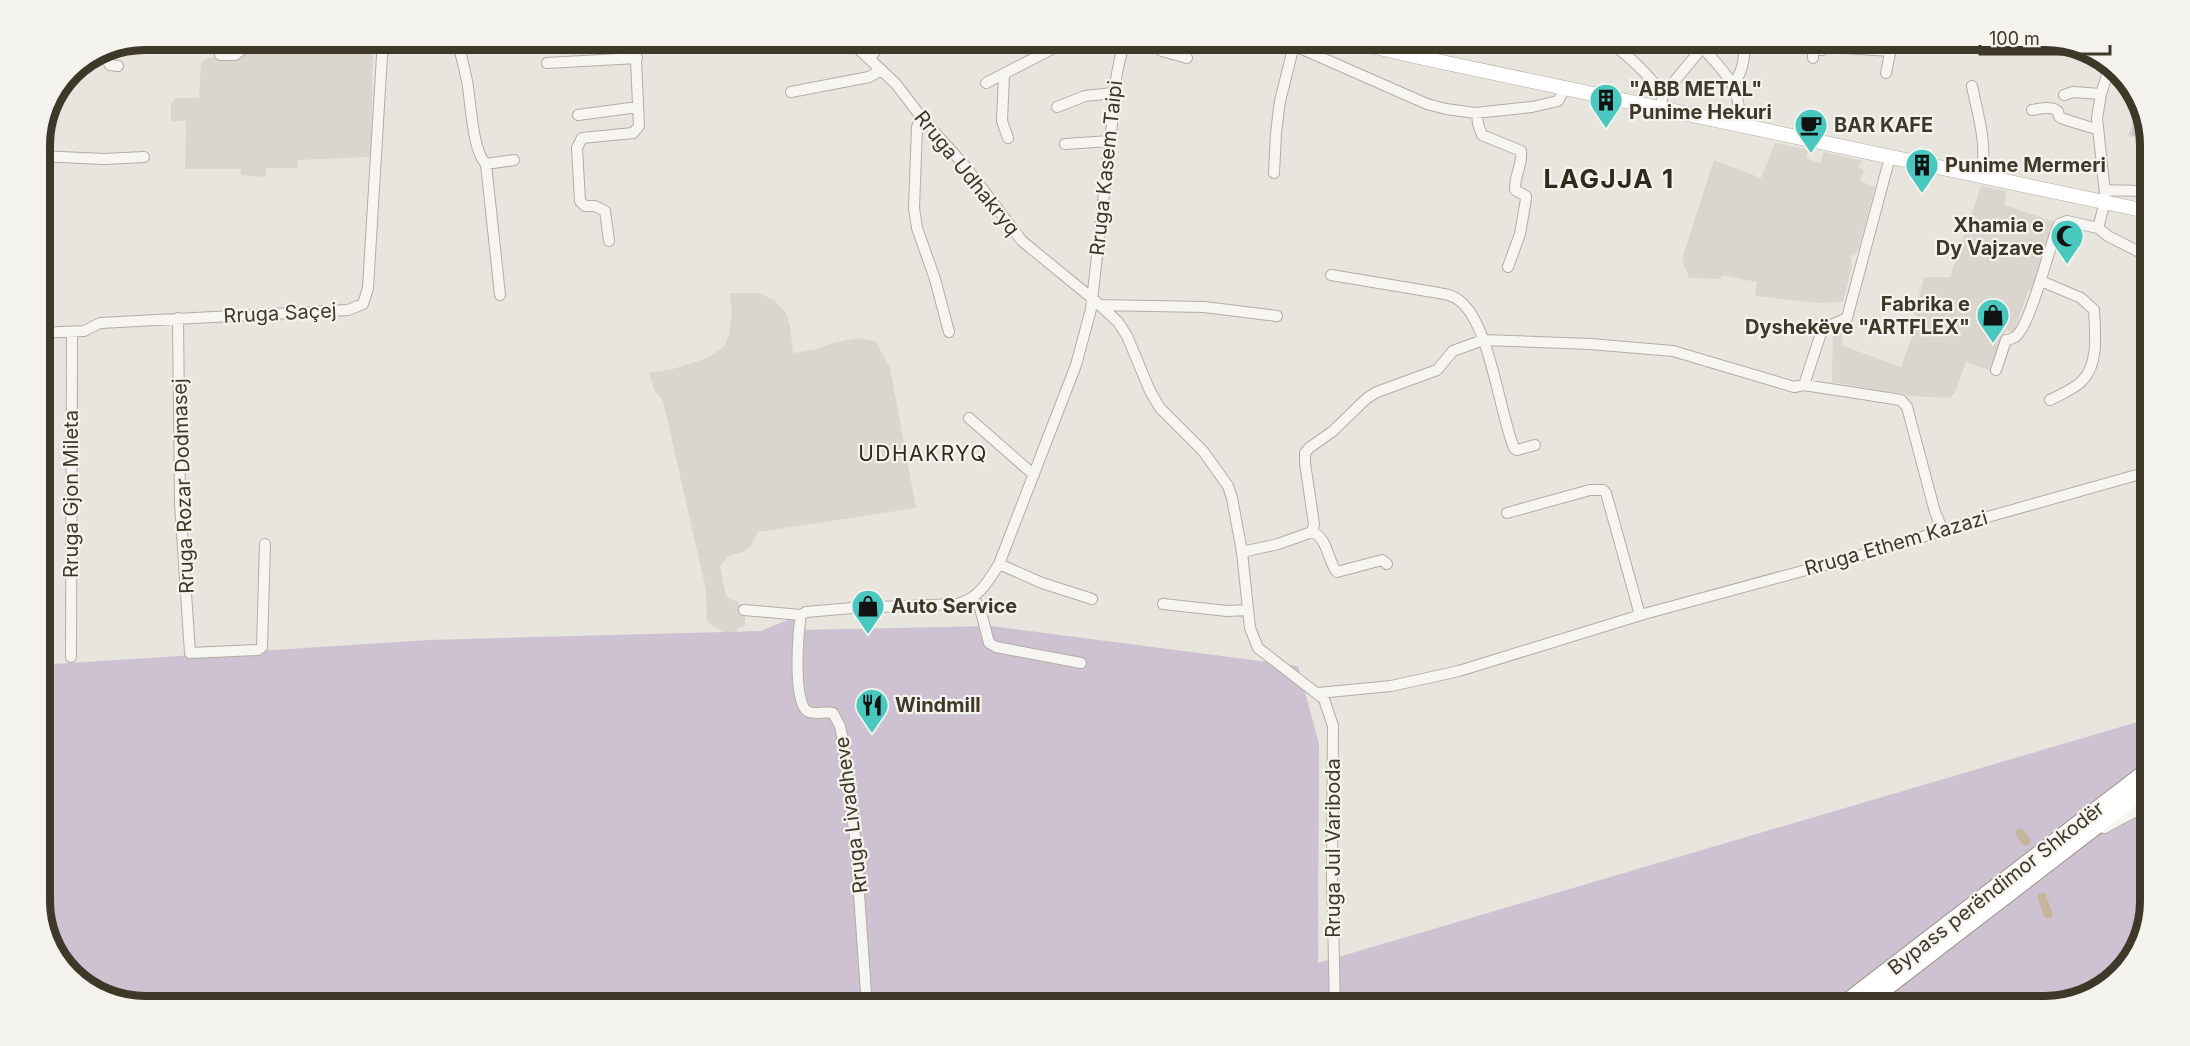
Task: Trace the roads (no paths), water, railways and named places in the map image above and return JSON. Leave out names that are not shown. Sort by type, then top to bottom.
[{"type":"highway","name":"Bypass perëndimor Shkodër","points":[[1854,996],[2140,776]]},
{"type":"highway","name":"Bypass perëndimor Shkodër","points":[[1875,996],[2140,792]]},
{"type":"main road","points":[[1394,50],[1565,88],[1662,102],[1739,125],[1981,176],[2105,196],[2140,208]]},
{"type":"street","points":[[220,55],[235,55],[241,50]]},
{"type":"street","name":"Rruga Saçej","points":[[50,333],[84,332],[100,323],[339,311],[356,308],[363,304],[368,288],[382,50]]},
{"type":"street","points":[[459,50],[467,81],[477,143],[486,164],[500,295]]},
{"type":"street","points":[[609,241],[605,211],[595,206],[585,206],[580,201],[578,142],[588,137],[633,133],[639,126],[636,50]]},
{"type":"street","name":"Rruga Udhakryq","points":[[860,50],[896,84],[922,118],[966,167],[1022,241],[1118,322],[1127,336],[1150,391],[1160,408],[1203,451],[1228,486],[1233,498],[1242,552],[1250,628],[1258,648],[1318,693]]},
{"type":"street","points":[[870,59],[876,50]]},
{"type":"street","points":[[986,83],[1050,50]]},
{"type":"street","name":"Rruga Kasem Taipi","points":[[1096,302],[1113,93],[1123,50]]},
{"type":"street","points":[[1161,50],[1187,58]]},
{"type":"street","points":[[1274,173],[1280,101],[1293,50]]},
{"type":"street","points":[[1310,50],[1427,104],[1461,112],[1477,113],[1532,107],[1558,101],[1565,88]]},
{"type":"street","points":[[1423,58],[1426,50]]},
{"type":"street","points":[[1620,50],[1648,75],[1662,102]]},
{"type":"street","points":[[1662,102],[1694,50]]},
{"type":"street","points":[[1707,50],[1732,83],[1740,103],[1739,125]]},
{"type":"street","points":[[1732,83],[1738,78],[1744,50]]},
{"type":"street","points":[[1804,50],[1813,54],[1826,50]]},
{"type":"street","points":[[1885,50],[1891,51],[1886,73]]},
{"type":"street","points":[[106,58],[110,65],[118,66]]},
{"type":"street","points":[[547,63],[637,58]]},
{"type":"street","points":[[791,92],[868,77],[882,70]]},
{"type":"street","points":[[2098,228],[2105,196],[2097,118],[2108,73]]},
{"type":"street","points":[[1004,74],[1002,121],[1008,138]]},
{"type":"street","points":[[1972,86],[1984,144],[1981,176]]},
{"type":"street","points":[[2064,95],[2073,92],[2101,94]]},
{"type":"street","points":[[1057,107],[1085,96],[1113,93]]},
{"type":"street","points":[[578,115],[638,107]]},
{"type":"street","points":[[2032,110],[2056,110],[2061,118],[2079,122],[2087,128],[2098,129]]},
{"type":"street","points":[[1477,113],[1482,135],[1521,151],[1515,190],[1526,196],[1526,199],[1520,234],[1508,267]]},
{"type":"street","points":[[922,118],[917,127],[914,208],[917,228],[929,259],[949,332]]},
{"type":"street","points":[[1065,144],[1110,141]]},
{"type":"street","points":[[50,157],[76,159],[144,157]]},
{"type":"street","points":[[1804,385],[1824,328],[1847,318],[1890,157]]},
{"type":"street","points":[[486,164],[514,160]]},
{"type":"street","points":[[2105,196],[2128,188],[2140,190]]},
{"type":"street","points":[[1996,370],[2006,340],[2014,338],[2021,331],[2041,281],[2059,224],[2064,221],[2098,228],[2108,236],[2140,252]]},
{"type":"street","points":[[1331,275],[1451,296],[1461,301],[1483,340],[1514,448],[1517,450],[1535,445]]},
{"type":"street","points":[[2041,281],[2081,298],[2094,310],[2095,340],[2089,373],[2082,382],[2050,400]]},
{"type":"street","points":[[744,610],[801,615],[806,612],[852,608],[957,604],[973,598],[999,564],[1076,365],[1096,302],[1204,307],[1277,315]]},
{"type":"street","name":"Rruga Rozar Dodmasej","points":[[178,318],[180,503],[190,653],[258,650],[262,647],[265,544]]},
{"type":"street","name":"Rruga Gjon Mileta","points":[[71,657],[72,332]]},
{"type":"street","points":[[1312,532],[1314,524],[1305,463],[1305,453],[1309,448],[1333,431],[1367,398],[1377,392],[1437,370],[1453,351],[1483,340],[1601,345],[1676,352],[1794,387],[1804,385],[1897,399],[1905,404],[1935,512],[1943,531]]},
{"type":"street","points":[[969,418],[1034,475]]},
{"type":"street","name":"Rruga Ethem Kazazi","points":[[1318,693],[1390,687],[1459,671],[1640,615],[2140,474]]},
{"type":"street","points":[[1507,513],[1590,489],[1603,489],[1640,615]]},
{"type":"street","points":[[1242,552],[1278,544],[1312,532]]},
{"type":"street","points":[[1312,532],[1323,540],[1337,572],[1382,560],[1387,564]]},
{"type":"street","points":[[999,564],[1042,583],[1092,599]]},
{"type":"street","points":[[973,598],[980,608],[989,643],[996,647],[1081,663]]},
{"type":"street","points":[[1163,604],[1227,611],[1248,610]]},
{"type":"street","name":"Rruga Livadheve","points":[[801,615],[798,677],[803,708],[808,712],[832,713],[840,726],[843,742],[855,837],[866,996]]},
{"type":"street","name":"Rruga Jul Variboda","points":[[1318,693],[1324,699],[1333,726],[1332,875],[1335,996]]},
{"type":"street","points":[[2070,847],[2140,809]]},
{"type":"waterway","points":[[2020,833],[2026,841]]},
{"type":"waterway","points":[[2042,897],[2048,914]]},
{"type":"place","name":"\"ABB METAL\" Punime Hekuri","points":[[1606,129]]},
{"type":"place","name":"BAR KAFE","points":[[1811,154]]},
{"type":"place","name":"Punime Mermeri","points":[[1922,194]]},
{"type":"place","name":"Xhamia e Dy Vajzave","points":[[2067,265]]},
{"type":"place","name":"Fabrika e Dyshekëve \"ARTFLEX\"","points":[[1993,344]]},
{"type":"place","name":"Auto Service","points":[[868,635]]},
{"type":"place","name":"Windmill","points":[[872,734]]},
{"type":"district","name":"LAGJJA 1","points":[[1609,178]]},
{"type":"district","name":"UDHAKRYQ","points":[[923,453]]}]
